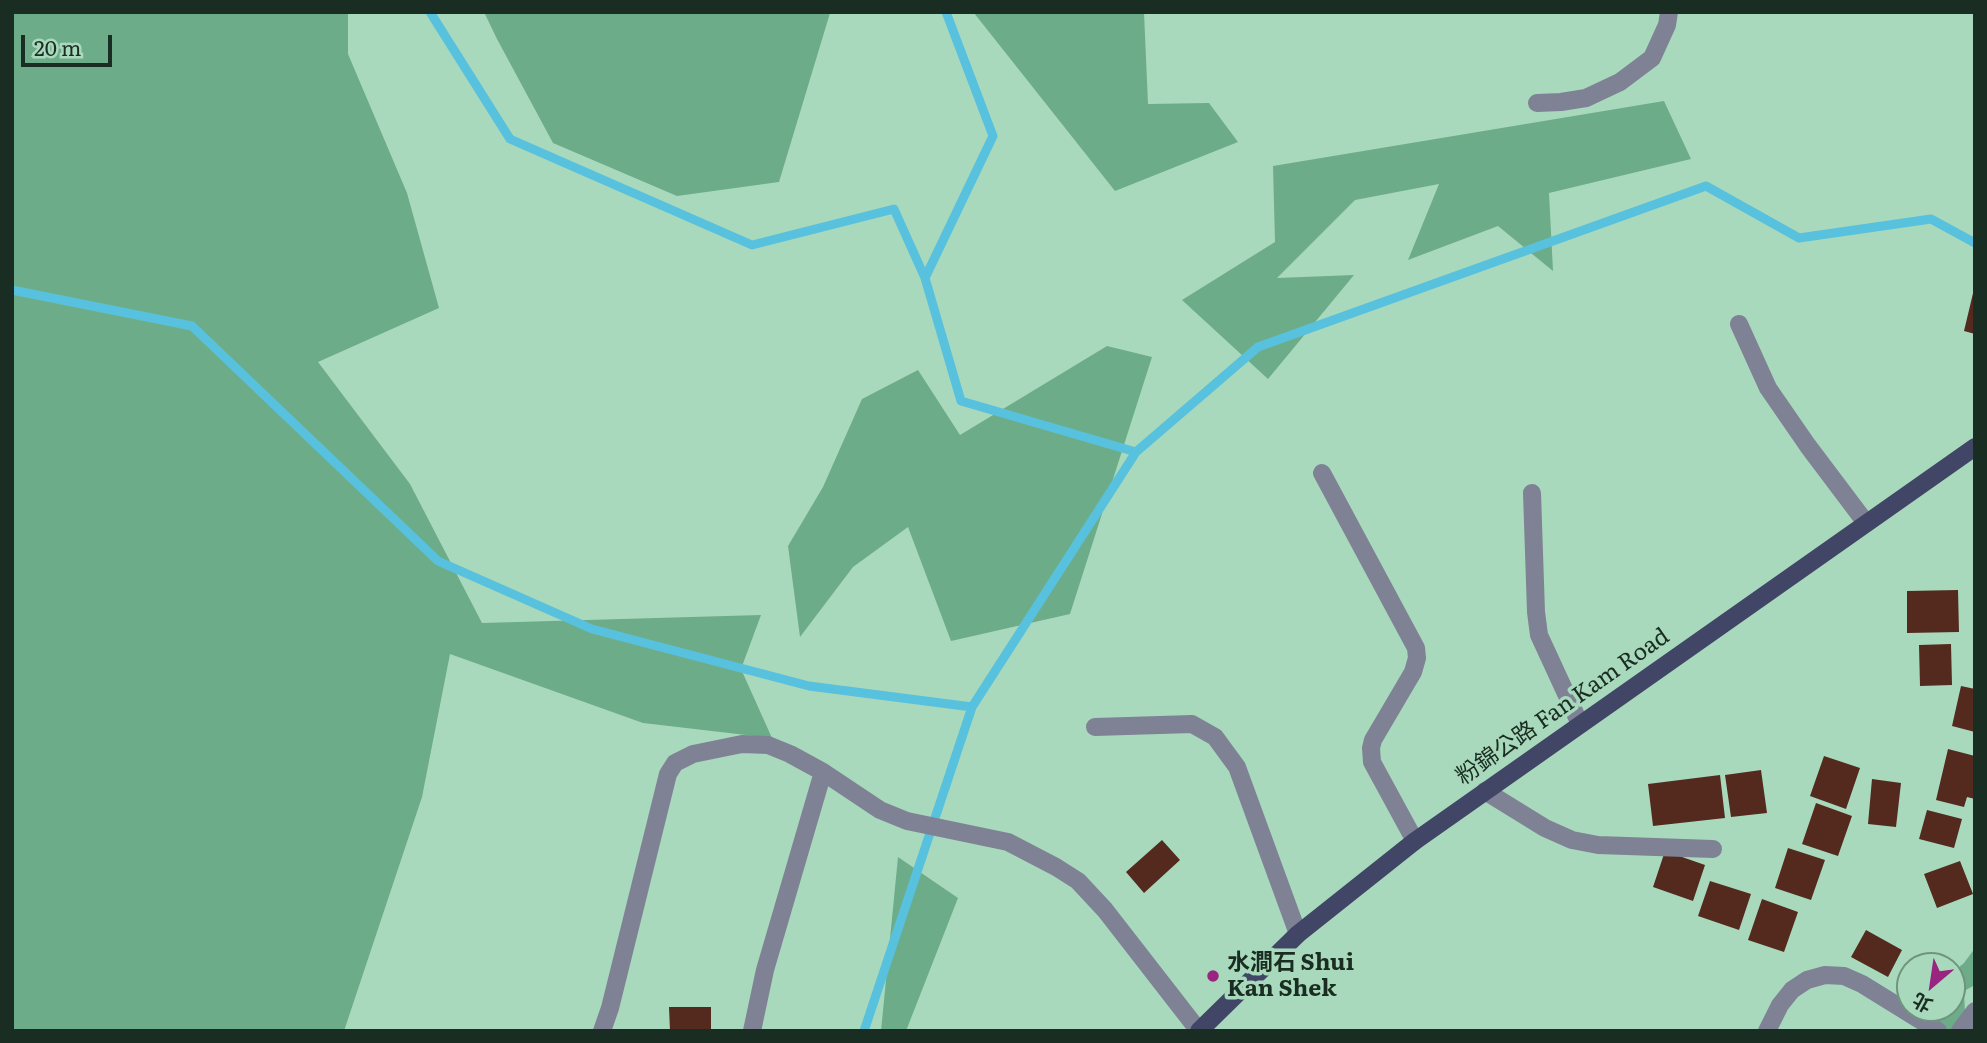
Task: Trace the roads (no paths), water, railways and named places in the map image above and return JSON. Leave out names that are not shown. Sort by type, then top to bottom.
[{"type":"main road","name":"粉錦公路 Fan Kam Road","points":[[1199,1031],[1298,934],[1415,841],[1975,447]]},
{"type":"street","points":[[1537,103],[1587,98],[1620,82],[1652,58],[1667,25],[1669,12]]},
{"type":"street","points":[[1739,324],[1768,388],[1866,523]]},
{"type":"street","points":[[1322,473],[1416,648],[1417,658],[1413,672],[1373,740],[1371,748],[1372,762],[1415,841]]},
{"type":"street","points":[[1532,493],[1539,635],[1580,724]]},
{"type":"street","points":[[1095,727],[1192,724],[1216,737],[1237,767],[1298,934]]},
{"type":"street","points":[[602,1031],[664,783],[675,763],[693,754],[742,744],[768,745],[823,772],[880,810],[907,821],[1008,842],[1034,854],[1078,881],[1105,910],[1199,1031]]},
{"type":"street","points":[[752,1031],[765,970],[823,772]]},
{"type":"street","points":[[1485,791],[1545,828],[1572,840],[1598,845],[1713,849]]},
{"type":"street","points":[[1767,1031],[1780,1005],[1792,990],[1807,980],[1825,975],[1844,976],[1862,984],[1938,1031]]},
{"type":"street","points":[[1960,1031],[1975,1011]]},
{"type":"waterway","points":[[430,12],[510,139],[752,245],[894,209],[925,278],[961,401],[1136,452],[1258,347],[1706,186],[1799,238],[1931,219],[1975,243]]},
{"type":"waterway","points":[[925,278],[993,136],[946,12]]},
{"type":"waterway","points":[[12,290],[192,326],[438,561],[592,629],[809,686],[972,707],[1136,452]]},
{"type":"waterway","points":[[864,1031],[972,707]]},
{"type":"place","name":"水澗石 Shui Kan Shek","points":[[1213,976]]}]
